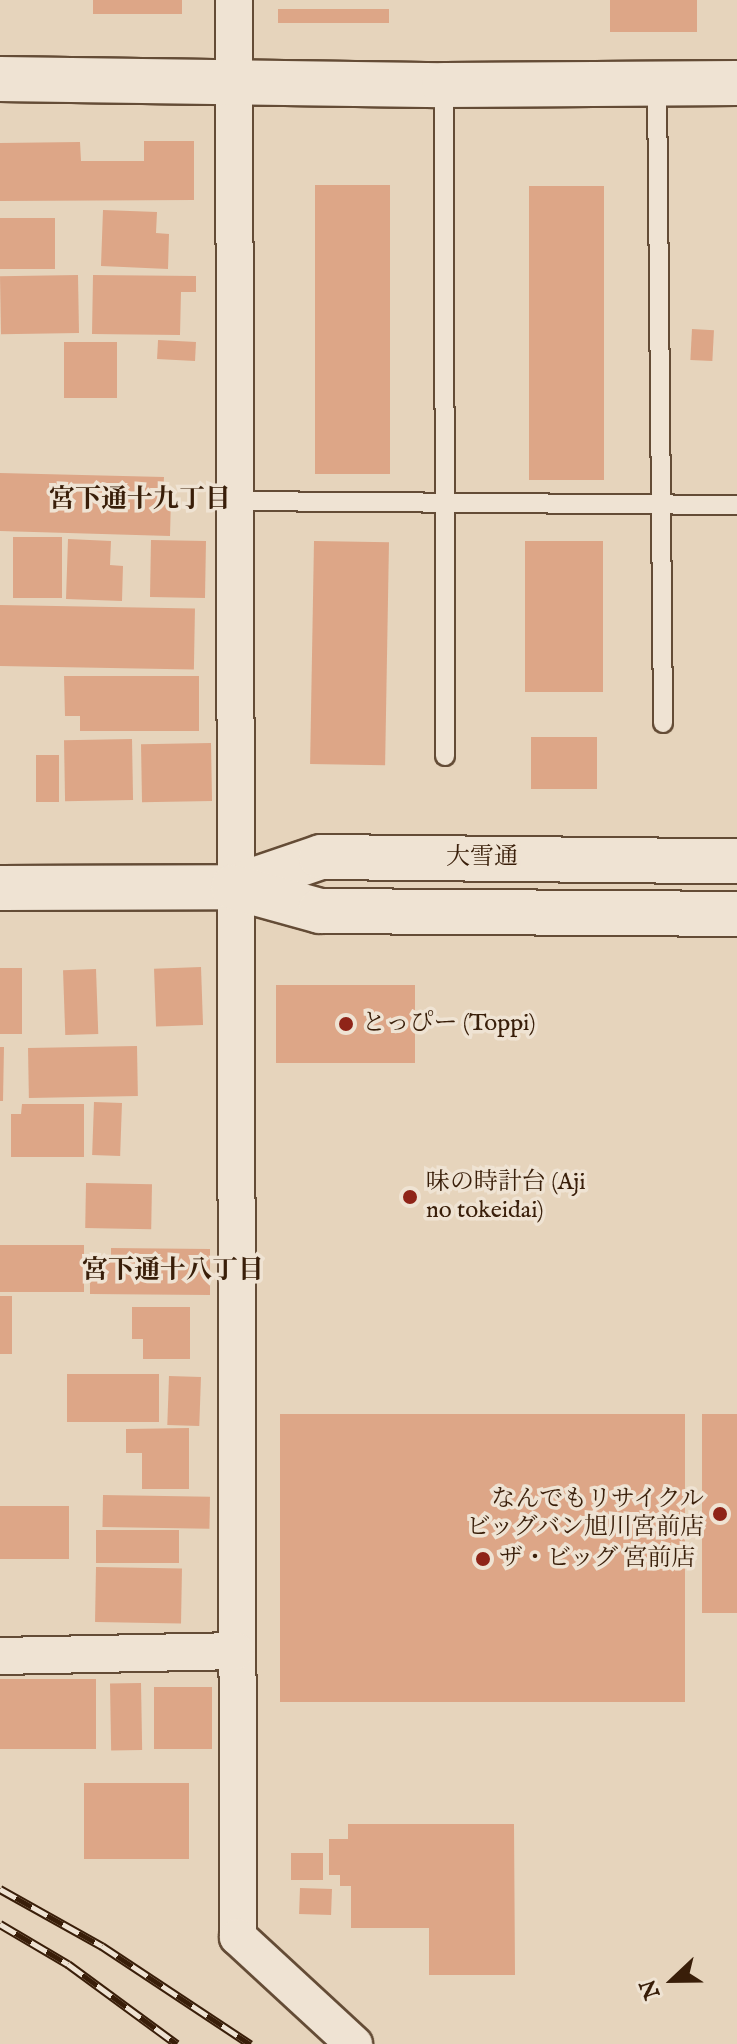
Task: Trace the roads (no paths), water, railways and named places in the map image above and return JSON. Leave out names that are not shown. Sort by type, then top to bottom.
[{"type":"main road","points":[[0,79],[444,85],[737,83]]},
{"type":"main road","name":"大雪通","points":[[233,887],[321,857],[737,861]]},
{"type":"main road","name":"大雪通","points":[[0,888],[233,887],[320,911],[737,914]]},
{"type":"street","points":[[234,0],[233,887],[239,1383],[236,1651],[238,1937],[354,2044]]},
{"type":"street","points":[[0,1656],[236,1651]]},
{"type":"lane","points":[[657,83],[663,723]]},
{"type":"lane","points":[[444,85],[445,756]]},
{"type":"lane","points":[[235,501],[737,505]]},
{"type":"railway","points":[[0,1889],[102,1946],[250,2044]]},
{"type":"railway","points":[[0,1924],[68,1964],[177,2044]]},
{"type":"place","name":"とっぴー (Toppi)","points":[[346,1024]]},
{"type":"place","name":"味の時計台 (Aji no tokeidai)","points":[[410,1197]]},
{"type":"place","name":"なんでもリサイクル ビッグバン旭川宮前店","points":[[720,1514]]},
{"type":"place","name":"ザ・ビッグ 宮前店","points":[[483,1559]]},
{"type":"district","name":"宮下通十九丁目","points":[[140,500]]},
{"type":"district","name":"宮下通十八丁目","points":[[173,1271]]}]
